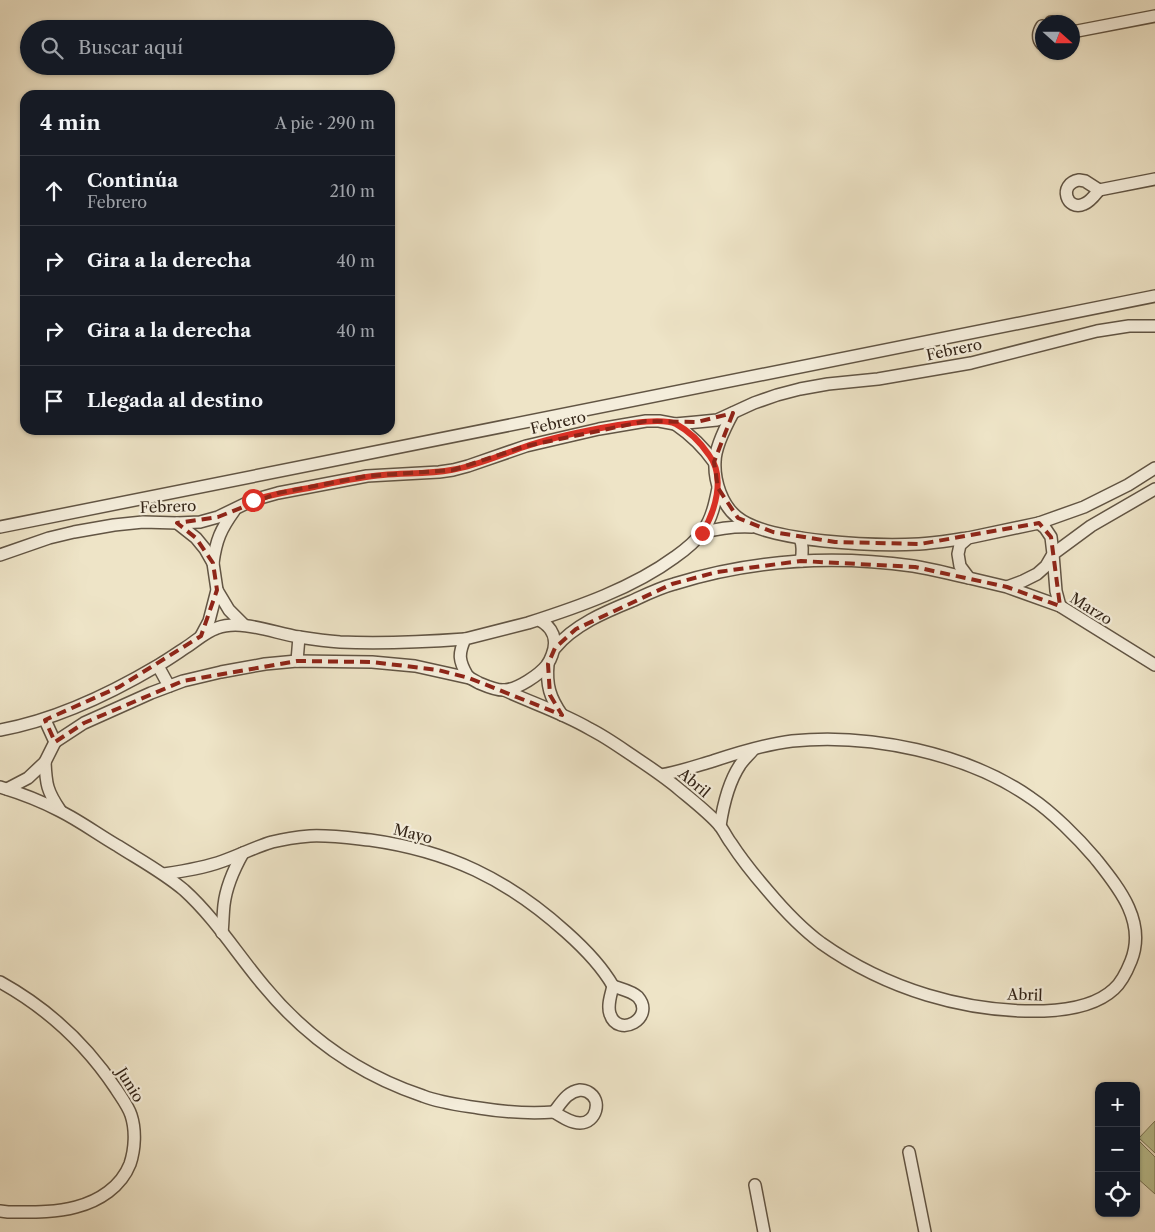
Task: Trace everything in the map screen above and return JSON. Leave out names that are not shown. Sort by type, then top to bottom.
[{"type":"street","points":[[1080,30],[1155,16]]},
{"type":"street","points":[[1099,190],[1155,179]]},
{"type":"street","points":[[0,527],[1155,296]]},
{"type":"street","name":"Febrero","points":[[0,555],[48,538],[74,532],[143,522],[200,522],[218,517],[253,500],[266,496],[376,476],[453,470],[526,446],[599,428],[646,421],[675,424],[717,420],[769,398],[800,389],[828,384],[878,380],[971,363],[1097,331],[1129,326],[1155,326]]},
{"type":"street","points":[[733,413],[725,427],[714,462],[718,488],[727,506],[738,518],[756,527],[792,537],[835,542],[886,544],[920,544],[968,538],[1039,523],[1084,507],[1128,485],[1155,468]]},
{"type":"street","points":[[675,424],[697,440],[714,462]]},
{"type":"street","points":[[0,730],[45,720],[88,702],[158,666],[202,636],[217,628],[229,625],[244,625],[299,637],[339,642],[402,643],[464,639],[539,620],[583,605],[661,567],[702,533],[708,524],[714,508],[718,488]]},
{"type":"street","points":[[1006,587],[1037,574],[1046,566],[1053,554],[1091,526],[1155,489]]},
{"type":"street","points":[[235,509],[223,526],[216,545],[213,563],[217,590],[229,610],[244,625]]},
{"type":"street","points":[[177,523],[196,538],[213,563]]},
{"type":"street","points":[[1039,523],[1051,537],[1056,591],[1060,606]]},
{"type":"street","points":[[702,533],[733,526],[756,527]]},
{"type":"street","points":[[800,538],[803,553],[801,561]]},
{"type":"street","points":[[968,538],[960,545],[958,554],[960,566],[969,578]]},
{"type":"street","name":"Marzo","points":[[555,648],[562,639],[576,628],[609,610],[672,584],[717,572],[764,564],[827,560],[887,563],[915,567],[1006,587],[1060,606],[1155,665]]},
{"type":"street","points":[[661,567],[666,579],[672,584]]},
{"type":"street","points":[[202,636],[209,621],[217,590]]},
{"type":"street","points":[[539,620],[547,624],[553,633],[555,648],[548,664],[547,679],[550,695],[562,715]]},
{"type":"street","points":[[297,661],[299,637]]},
{"type":"street","points":[[464,639],[460,649],[461,665],[469,678]]},
{"type":"street","points":[[4,788],[28,778],[45,762],[55,742],[84,723],[151,692],[183,681],[220,672],[265,664],[297,661],[338,661],[415,666],[469,678],[486,686],[504,690],[515,687],[535,676],[548,664]]},
{"type":"street","points":[[158,666],[169,686]]},
{"type":"street","name":"Abril","points":[[504,690],[590,729],[661,775],[681,790],[720,826],[734,848],[766,889],[786,912],[805,929],[820,942],[859,966],[903,987],[980,1008],[1057,1011],[1090,1004],[1114,989],[1124,977],[1134,954],[1136,942],[1135,928],[1129,905],[1088,850],[1054,816],[1032,798],[983,771],[925,751],[874,742],[816,740],[791,742],[753,750],[675,773],[661,775]]},
{"type":"street","points":[[45,720],[55,742]]},
{"type":"street","points":[[720,826],[730,785],[739,766],[753,750]]},
{"type":"street","points":[[45,762],[50,796],[61,812]]},
{"type":"street","points":[[4,788],[61,812],[164,874],[206,913],[264,987],[290,1015],[340,1056],[365,1071],[388,1083],[443,1102],[514,1113],[554,1112]]},
{"type":"street","name":"Mayo","points":[[164,874],[205,867],[272,842],[310,836],[333,836],[391,843],[416,849],[469,867],[493,878],[528,900],[586,951],[606,973],[613,986]]},
{"type":"street","points":[[222,933],[224,904],[229,884],[243,853]]},
{"type":"street","name":"Junio","points":[[0,982],[20,993],[46,1012],[67,1030],[104,1071],[131,1114],[134,1139],[133,1155],[127,1170],[119,1183],[109,1192],[76,1207],[56,1210],[0,1211]]},
{"type":"street","points":[[909,1152],[925,1232]]},
{"type":"street","points":[[755,1185],[764,1232]]},
{"type":"highlighted area","points":[[733,413],[714,462],[718,488],[738,518],[773,532],[835,542],[920,544],[1039,523],[1051,537],[1060,606],[1007,587],[915,567],[801,561],[717,572],[672,584],[576,629],[555,648],[548,664],[550,695],[562,715],[469,678],[438,670],[372,662],[297,661],[183,681],[84,723],[55,742],[45,720],[119,687],[201,636],[217,590],[213,563],[196,538],[177,523],[218,517],[278,493],[367,476],[453,470],[526,446],[646,421],[697,422]]},
{"type":"green space","points":[[1155,1121],[1155,1153],[1140,1139]]},
{"type":"green space","points":[[1140,1142],[1155,1157],[1155,1194],[1140,1181]]},
{"type":"route","points":[[253,500],[278,493],[367,476],[453,470],[526,446],[599,428],[646,421],[659,421],[675,424],[688,432],[704,447],[714,462],[718,488],[714,508],[708,524],[702,533]]}]
